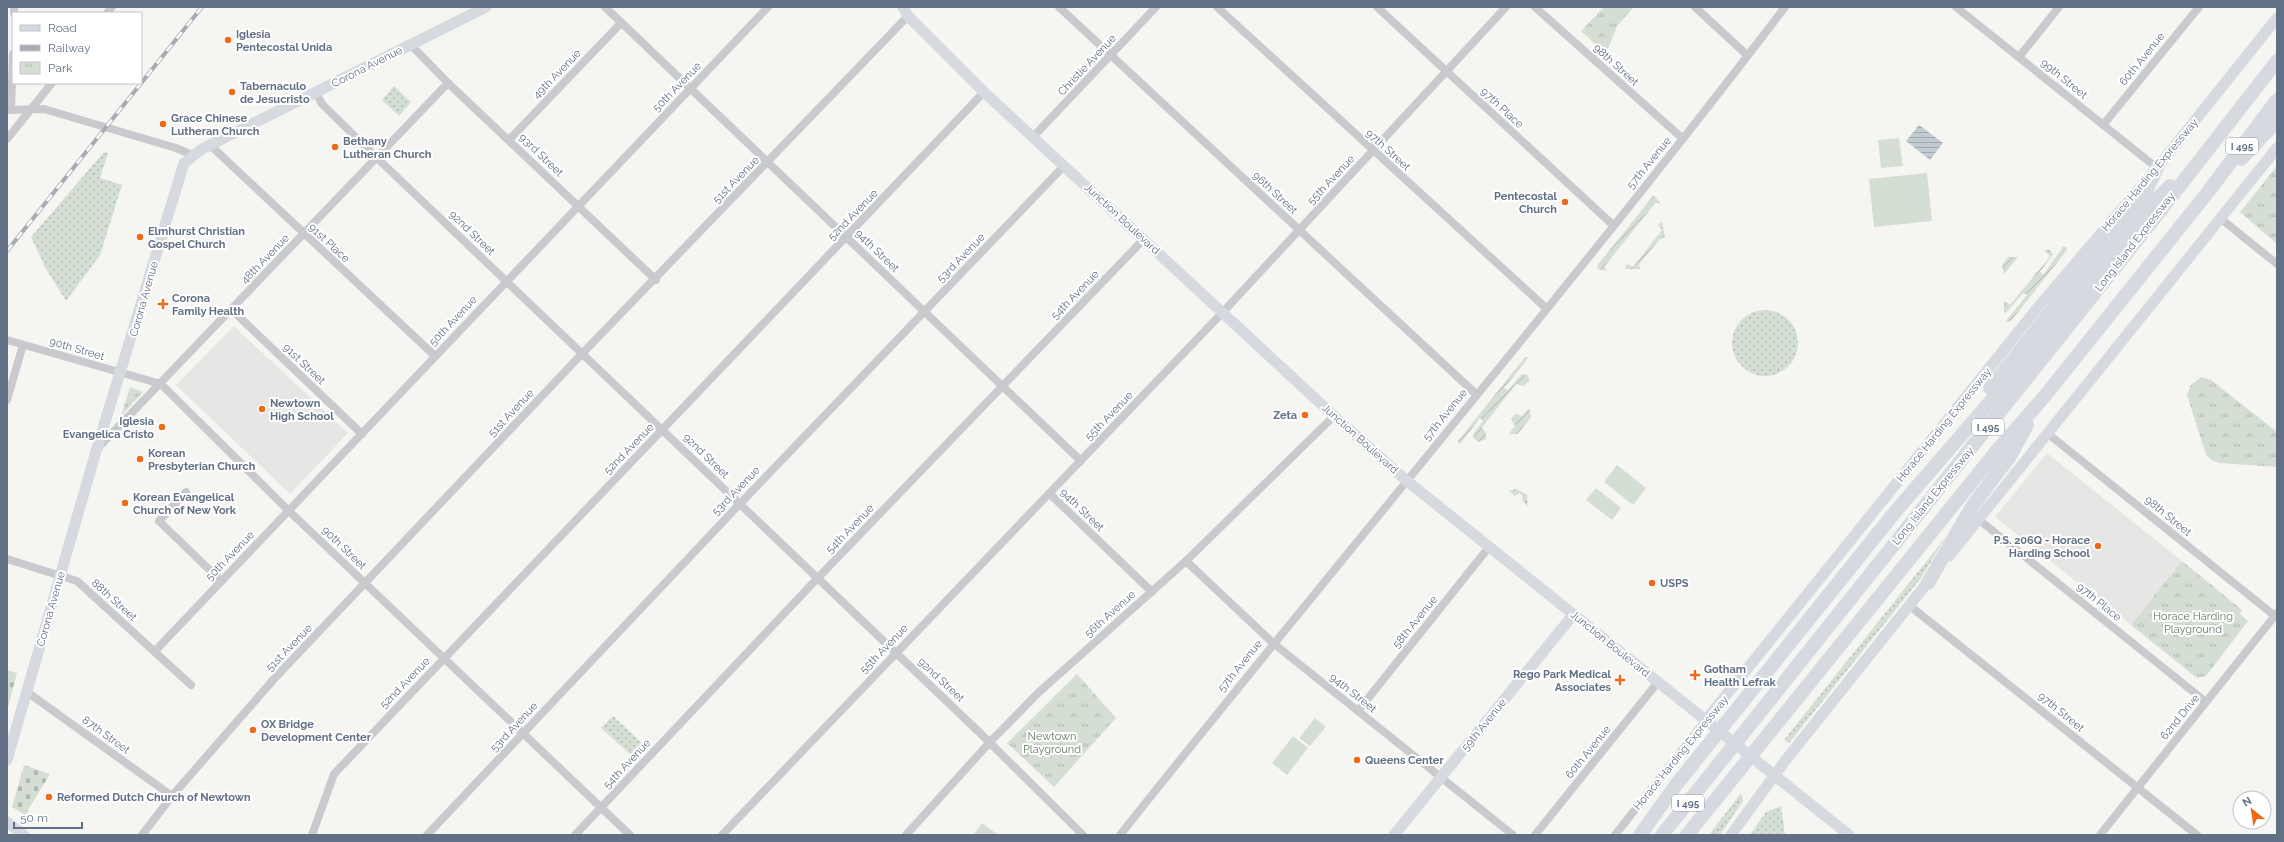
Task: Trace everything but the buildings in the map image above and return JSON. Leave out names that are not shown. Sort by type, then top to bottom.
[{"type":"highway","name":"Long Island Expressway","points":[[1662,835],[2151,222],[2212,142],[2277,61]]},
{"type":"highway","name":"Long Island Expressway","points":[[1687,835],[2000,447],[2044,397],[2208,192],[2277,100]]},
{"type":"highway","points":[[2208,192],[2277,121]]},
{"type":"highway","points":[[1640,835],[1698,757],[1895,512],[2038,347],[2154,202],[2212,142]]},
{"type":"highway","points":[[1895,512],[1926,469],[2144,195],[2157,168]]},
{"type":"highway","points":[[1928,583],[1971,508],[2010,456],[2044,397]]},
{"type":"highway","points":[[1633,835],[1676,785]]},
{"type":"highway","points":[[1696,835],[1704,814]]},
{"type":"main road","name":"Corona Avenue","points":[[7,760],[182,168],[192,155],[210,145],[486,7]]},
{"type":"main road","name":"Junction Boulevard","points":[[905,12],[984,92],[1033,138],[1334,416],[1406,480],[1849,835]]},
{"type":"main road","name":"Horace Harding Expressway","points":[[1706,720],[2055,285],[2157,168],[2277,18]]},
{"type":"main road","points":[[1731,835],[1774,776],[1978,519],[2277,148]]},
{"type":"main road","name":"59th Avenue","points":[[1394,835],[1442,778],[1573,615]]},
{"type":"main road","points":[[7,822],[24,835]]},
{"type":"street","name":"94th Street","points":[[605,7],[1081,461]]},
{"type":"street","name":"50th Avenue","points":[[155,651],[362,434],[506,280],[768,7]]},
{"type":"street","name":"96th Street","points":[[1058,7],[1476,394]]},
{"type":"street","name":"Christie Avenue","points":[[1033,138],[1156,7]]},
{"type":"street","name":"97th Street","points":[[1217,7],[1546,308]]},
{"type":"street","name":"97th Place","points":[[1377,7],[1613,225]]},
{"type":"street","name":"55th Avenue","points":[[722,835],[1223,312],[1506,7]]},
{"type":"street","name":"98th Street","points":[[1535,7],[1682,138]]},
{"type":"street","points":[[1695,7],[1747,55]]},
{"type":"street","name":"57th Avenue","points":[[1120,835],[1273,643],[1613,225],[1785,7]]},
{"type":"street","name":"99th Street","points":[[1956,7],[2157,168]]},
{"type":"street","points":[[2019,57],[2059,7]]},
{"type":"street","name":"60th Avenue","points":[[2103,125],[2199,7]]},
{"type":"street","name":"51st Avenue","points":[[142,835],[172,796],[274,679],[366,584],[583,353],[656,280],[768,162],[898,24],[905,12]]},
{"type":"street","name":"49th Avenue","points":[[509,140],[621,23]]},
{"type":"street","name":"93rd Street","points":[[411,45],[448,83],[656,280]]},
{"type":"street","points":[[12,68],[9,110],[44,109],[115,129],[192,155]]},
{"type":"street","name":"48th Avenue","points":[[98,448],[232,310],[448,83]]},
{"type":"street","points":[[7,139],[51,84]]},
{"type":"street","name":"52nd Avenue","points":[[312,835],[334,774],[984,92]]},
{"type":"street","name":"92nd Street","points":[[316,93],[322,104],[377,158],[990,742],[1084,835]]},
{"type":"street","name":"91st Place","points":[[210,145],[435,356]]},
{"type":"street","name":"53rd Avenue","points":[[427,835],[740,503],[1064,166]]},
{"type":"street","points":[[2220,218],[2277,264]]},
{"type":"street","name":"54th Avenue","points":[[575,835],[818,578],[1144,239]]},
{"type":"street","name":"91st Street","points":[[232,310],[362,434]]},
{"type":"street","name":"90th Street","points":[[7,340],[161,384],[289,511],[630,835]]},
{"type":"street","points":[[7,400],[23,345]]},
{"type":"street","name":"56th Avenue","points":[[906,835],[990,742],[1038,693],[1152,592],[1334,416]]},
{"type":"street","name":"98th Street","points":[[2047,434],[2276,615]]},
{"type":"street","points":[[186,492],[159,521],[221,581]]},
{"type":"street","name":"94th Street","points":[[1050,494],[1152,592]]},
{"type":"street","name":"97th Place","points":[[1978,519],[2206,702]]},
{"type":"street","name":"58th Avenue","points":[[1358,710],[1489,547]]},
{"type":"street","name":"88th Street","points":[[7,558],[77,581],[191,685]]},
{"type":"street","name":"94th Street","points":[[1186,560],[1273,643],[1513,835]]},
{"type":"street","name":"97th Street","points":[[1910,606],[2197,835]]},
{"type":"street","name":"62nd Drive","points":[[2100,835],[2276,615]]},
{"type":"street","name":"60th Avenue","points":[[1535,835],[1658,682]]},
{"type":"street","name":"87th Street","points":[[27,692],[172,796]]},
{"type":"street","name":"Horace Harding Expressway","points":[[1615,835],[1706,720]]},
{"type":"shaded area","points":[[1919,125],[1943,143],[1930,160],[1906,141]]},
{"type":"shaded area","name":"Newtown High School","points":[[234,326],[348,433],[290,494],[176,385]]},
{"type":"shaded area","name":"P.S. 206Q - Horace Harding School","points":[[2047,453],[2182,561],[2131,625],[1995,517]]},
{"type":"green space","points":[[1604,7],[1634,7],[1617,26],[1606,54],[1581,31]]},
{"type":"green space","points":[[1609,7],[1632,7],[1617,24],[1604,13]]},
{"type":"green space","points":[[394,86],[411,102],[399,116],[382,100]]},
{"type":"green space","points":[[1899,138],[1903,166],[1881,168],[1878,140]]},
{"type":"green space","points":[[104,152],[108,153],[100,178],[122,185],[100,255],[66,301],[45,267],[31,237]]},
{"type":"green space","points":[[2277,166],[2277,242],[2276,243],[2240,212]]},
{"type":"green space","points":[[1927,173],[1932,221],[1874,227],[1869,179]]},
{"type":"green space","points":[[1653,196],[1655,196],[1661,205],[1656,202],[1604,267],[1607,271],[1598,269],[1597,266]]},
{"type":"green space","points":[[1662,222],[1665,237],[1660,239],[1639,264],[1640,269],[1625,269],[1627,264],[1633,267],[1662,230],[1658,225]]},
{"type":"green space","points":[[2063,247],[2066,247],[2067,250],[2011,321],[2005,322],[2027,295],[2023,293],[2006,313],[2004,312],[2004,301],[2010,305],[2048,259],[2050,256],[2044,250],[2050,250],[2053,254],[2040,272],[2043,275]]},
{"type":"green space","points":[[2008,257],[2018,257],[2004,274],[2002,265]]},
{"type":"green space","points":[[1759,310],[1771,310],[1778,312],[1789,319],[1796,330],[1798,343],[1796,356],[1789,367],[1778,374],[1771,376],[1759,376],[1752,374],[1741,367],[1734,356],[1732,349],[1732,337],[1734,330],[1741,319],[1752,312]]},
{"type":"green space","points":[[1525,357],[1529,357],[1504,388],[1508,390],[1522,374],[1528,375],[1529,381],[1523,386],[1516,384],[1484,425],[1482,428],[1486,433],[1486,439],[1479,442],[1473,438],[1474,433],[1483,421],[1480,418],[1460,444],[1458,443],[1458,441]]},
{"type":"green space","points":[[2201,377],[2211,380],[2277,432],[2277,467],[2221,463],[2213,461],[2206,455],[2187,395],[2190,386]]},
{"type":"green space","points":[[130,387],[143,392],[121,416]]},
{"type":"green space","points":[[1529,408],[1531,417],[1518,434],[1509,434],[1515,426],[1511,419],[1516,414],[1522,416]]},
{"type":"green space","points":[[1617,465],[1646,488],[1633,505],[1604,482]]},
{"type":"green space","points":[[1596,488],[1621,508],[1612,520],[1586,500]]},
{"type":"green space","points":[[1516,489],[1527,495],[1528,506],[1522,501],[1523,496],[1519,493],[1515,496],[1509,491]]},
{"type":"green space","points":[[1945,538],[1921,578],[1789,743],[1784,740]]},
{"type":"green space","name":"Horace Harding Playground","points":[[2182,561],[2242,610],[2240,614],[2248,621],[2206,676],[2197,678],[2131,625]]},
{"type":"green space","points":[[7,670],[17,673],[7,711]]},
{"type":"green space","name":"Newtown Playground","points":[[1077,674],[1116,718],[1054,787],[1007,743]]},
{"type":"green space","points":[[613,716],[643,744],[632,756],[601,728]]},
{"type":"green space","points":[[1315,718],[1326,727],[1310,746],[1299,738]]},
{"type":"green space","points":[[1293,736],[1308,748],[1287,775],[1272,763]]},
{"type":"green space","points":[[24,765],[50,774],[25,815],[12,807]]},
{"type":"green space","points":[[1741,793],[1743,801],[1720,835],[1709,835]]},
{"type":"green space","points":[[1781,806],[1785,835],[1750,835],[1766,812]]},
{"type":"green space","points":[[982,823],[998,835],[973,835]]},
{"type":"railway","points":[[142,82],[202,7]]},
{"type":"railway","points":[[7,251],[140,84]]},
{"type":"place","name":"Iglesia Pentecostal Unida","points":[[228,40]]},
{"type":"place","name":"Tabernaculo de Jesucristo","points":[[232,92]]},
{"type":"place","name":"Grace Chinese Lutheran Church","points":[[163,124]]},
{"type":"place","name":"Bethany Lutheran Church","points":[[335,147]]},
{"type":"place","name":"Pentecostal Church","points":[[1565,202]]},
{"type":"place","name":"Elmhurst Christian Gospel Church","points":[[140,237]]},
{"type":"place","name":"Corona Family Health","points":[[163,304]]},
{"type":"place","name":"Newtown High School","points":[[262,409]]},
{"type":"place","name":"Zeta","points":[[1305,415]]},
{"type":"place","name":"Iglesia Evangelica Cristo","points":[[162,427]]},
{"type":"place","name":"Korean Presbyterian Church","points":[[140,459]]},
{"type":"place","name":"Korean Evangelical Church of New York","points":[[125,503]]},
{"type":"place","name":"P.S. 206Q - Horace Harding School","points":[[2098,546]]},
{"type":"place","name":"USPS","points":[[1652,583]]},
{"type":"place","name":"Gotham Health Lefrak","points":[[1695,675]]},
{"type":"place","name":"Rego Park Medical Associates","points":[[1620,680]]},
{"type":"place","name":"OX Bridge Development Center","points":[[253,730]]},
{"type":"place","name":"Queens Center","points":[[1357,760]]},
{"type":"place","name":"Reformed Dutch Church of Newtown","points":[[49,797]]}]
